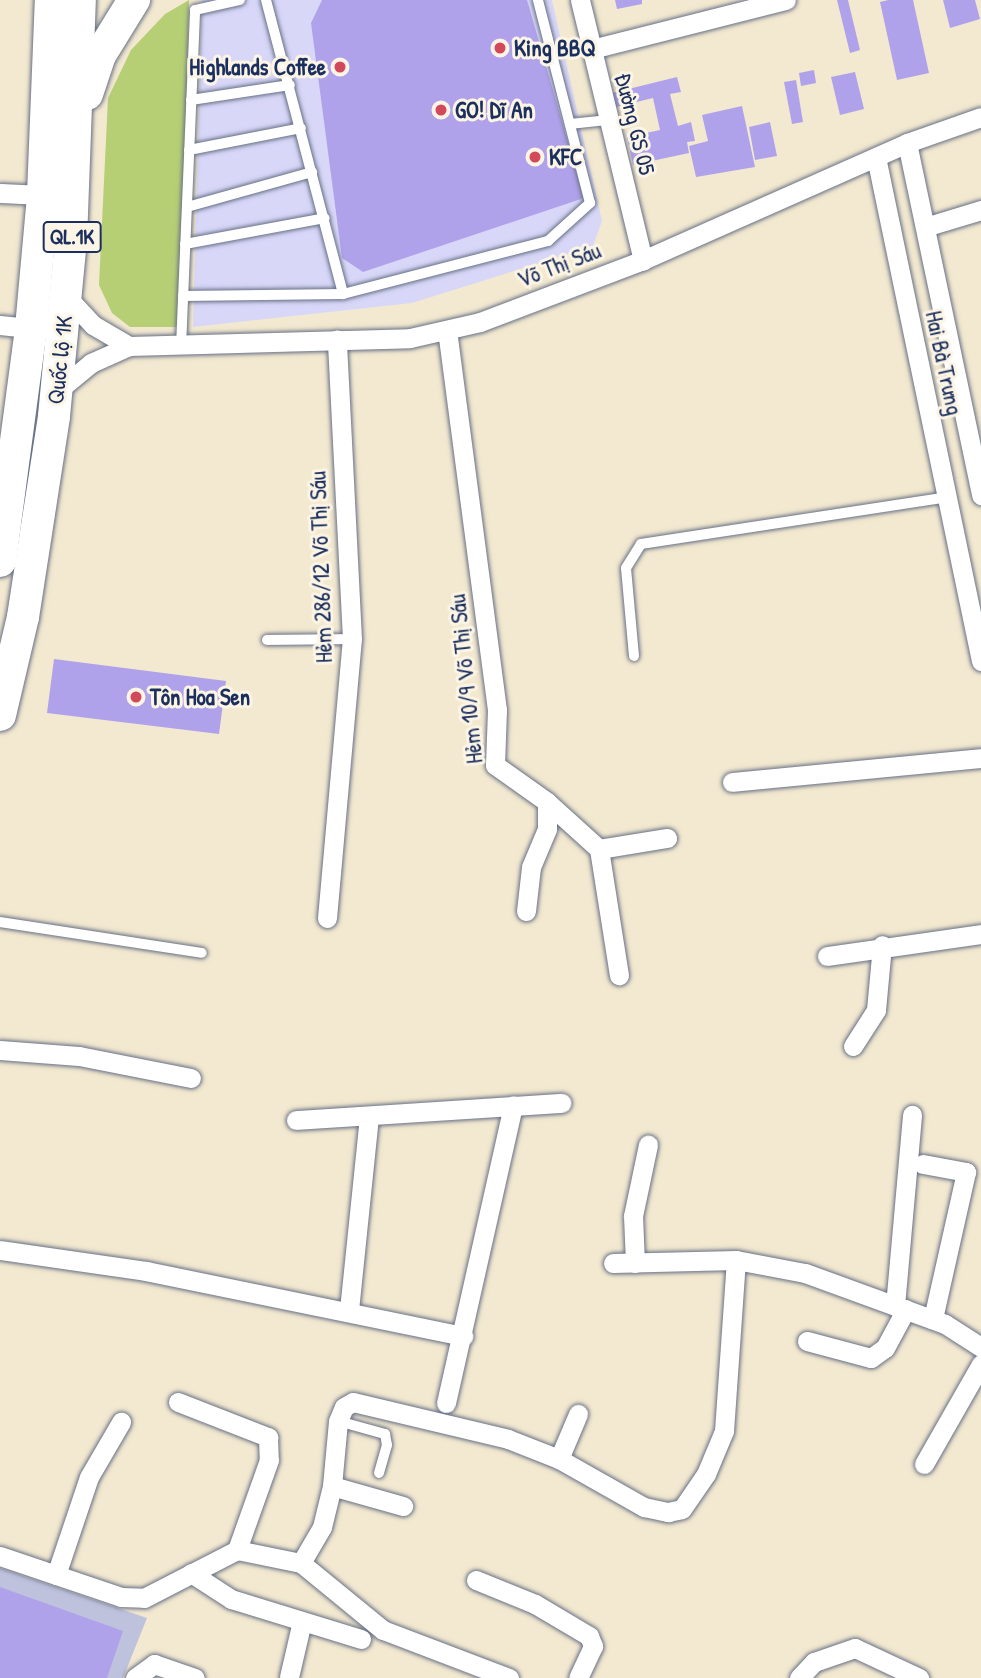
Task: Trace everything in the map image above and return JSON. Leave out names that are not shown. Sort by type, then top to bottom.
[{"type":"main road","name":"Quốc lộ 1K","points":[[0,561],[7,459],[31,328],[43,195],[51,0]]},
{"type":"main road","name":"Quốc lộ 1K","points":[[0,715],[23,617],[57,392],[77,132],[79,0]]},
{"type":"main road","points":[[77,132],[100,55],[134,0]]},
{"type":"street","name":"Đường GS 05","points":[[580,0],[643,260]]},
{"type":"street","points":[[592,49],[786,0]]},
{"type":"street","name":"Võ Thị Sáu","points":[[57,392],[91,363],[129,346],[181,348],[337,339],[410,338],[480,322],[643,260],[908,143],[981,117]]},
{"type":"street","name":"Hai Bà Trưng","points":[[908,143],[975,438],[981,495]]},
{"type":"street","name":"Hai Bà Trưng","points":[[876,157],[981,661]]},
{"type":"street","points":[[0,193],[43,195]]},
{"type":"street","points":[[925,227],[981,211]]},
{"type":"street","name":"Võ Thị Sáu","points":[[66,296],[93,325],[129,346]]},
{"type":"street","points":[[0,325],[31,328]]},
{"type":"street","name":"Hẻm 10/9 Võ Thị Sáu","points":[[447,330],[497,710],[495,765],[547,802],[599,849]]},
{"type":"street","name":"Hẻm 286/12 Võ Thị Sáu","points":[[327,918],[352,639],[337,339]]},
{"type":"street","points":[[732,782],[981,758]]},
{"type":"street","points":[[526,911],[531,867],[547,829],[547,802]]},
{"type":"street","points":[[619,975],[599,849],[667,838]]},
{"type":"street","points":[[827,956],[882,945],[981,934]]},
{"type":"street","points":[[853,1046],[876,1010],[882,945]]},
{"type":"street","points":[[0,1050],[79,1056],[191,1078]]},
{"type":"street","points":[[296,1120],[561,1103]]},
{"type":"street","points":[[446,1403],[513,1105]]},
{"type":"street","points":[[807,1341],[871,1358],[885,1348],[900,1308],[912,1115]]},
{"type":"street","points":[[349,1310],[369,1117]]},
{"type":"street","points":[[635,1263],[633,1216],[648,1145]]},
{"type":"street","points":[[923,1164],[974,1174],[933,1319]]},
{"type":"street","points":[[0,1250],[146,1271],[349,1310],[463,1336]]},
{"type":"street","points":[[301,1563],[322,1527],[332,1486],[338,1420],[344,1407],[367,1402],[508,1439],[559,1459],[644,1507],[668,1513],[682,1508],[693,1496],[724,1430],[736,1260]]},
{"type":"street","points":[[613,1263],[736,1260],[805,1273],[933,1319],[981,1347]]},
{"type":"street","points":[[924,1464],[981,1364]]},
{"type":"street","points":[[178,1402],[268,1437],[269,1460],[237,1550]]},
{"type":"street","points":[[559,1459],[578,1414]]},
{"type":"street","points":[[55,1575],[89,1477],[121,1422]]},
{"type":"street","points":[[332,1486],[403,1506]]},
{"type":"street","points":[[0,1556],[121,1597],[144,1598],[237,1550],[301,1563],[383,1630],[509,1678]]},
{"type":"street","points":[[191,1573],[231,1599],[360,1639]]},
{"type":"street","points":[[476,1580],[535,1604],[589,1636],[593,1646],[578,1678]]},
{"type":"street","points":[[289,1677],[302,1621]]},
{"type":"street","points":[[799,1678],[814,1662],[855,1648],[919,1678]]},
{"type":"street","points":[[135,1678],[154,1664],[195,1678]]},
{"type":"lane","points":[[181,348],[195,10],[240,0]]},
{"type":"lane","points":[[266,0],[343,294]]},
{"type":"lane","points":[[183,296],[343,294],[548,241],[590,203],[538,0]]},
{"type":"lane","points":[[191,100],[290,85]]},
{"type":"lane","points":[[570,124],[609,120]]},
{"type":"lane","points":[[189,150],[301,128]]},
{"type":"lane","points":[[187,207],[312,172]]},
{"type":"lane","points":[[185,244],[325,218]]},
{"type":"lane","points":[[634,656],[626,568],[641,544],[948,497]]},
{"type":"lane","points":[[267,640],[352,639]]},
{"type":"lane","points":[[0,922],[202,953]]},
{"type":"lane","points":[[338,1420],[385,1434],[387,1446],[379,1473]]},
{"type":"shaded area","points":[[202,0],[552,0],[602,221],[593,246],[412,303],[193,327]]},
{"type":"shaded area","points":[[0,1568],[147,1618],[123,1678],[0,1678]]},
{"type":"green space","points":[[189,0],[183,327],[130,327],[112,313],[99,285],[108,98],[131,50],[165,14]]},
{"type":"building","name":"GO! Dĩ An","points":[[322,0],[527,0],[584,198],[363,272],[342,258],[311,23]]},
{"type":"building","points":[[615,0],[642,0],[642,4],[617,9]]},
{"type":"building","points":[[837,0],[848,0],[860,50],[850,53]]},
{"type":"building","points":[[913,0],[929,73],[897,80],[880,2]]},
{"type":"building","points":[[943,0],[975,0],[980,19],[950,28]]},
{"type":"building","points":[[814,70],[816,83],[801,86],[799,73]]},
{"type":"building","points":[[855,72],[864,109],[840,115],[831,77]]},
{"type":"building","points":[[677,77],[681,92],[670,94],[678,126],[691,122],[695,141],[687,142],[689,153],[633,165],[627,137],[660,130],[653,98],[616,107],[612,93]]},
{"type":"building","points":[[796,80],[803,122],[792,124],[784,82]]},
{"type":"building","points":[[742,106],[755,167],[696,177],[689,146],[708,141],[702,115]]},
{"type":"building","points":[[770,122],[777,156],[755,160],[749,127]]},
{"type":"building","name":"Tôn Hoa Sen","points":[[54,659],[226,681],[219,734],[47,713]]},
{"type":"building","points":[[0,1587],[123,1631],[107,1678],[0,1678]]},
{"type":"place","name":"King BBQ","points":[[500,48]]},
{"type":"place","name":"Highlands Coffee","points":[[340,67]]},
{"type":"place","name":"GO! Dĩ An","points":[[441,110]]},
{"type":"place","name":"KFC","points":[[535,157]]},
{"type":"place","name":"Tôn Hoa Sen","points":[[136,697]]}]
